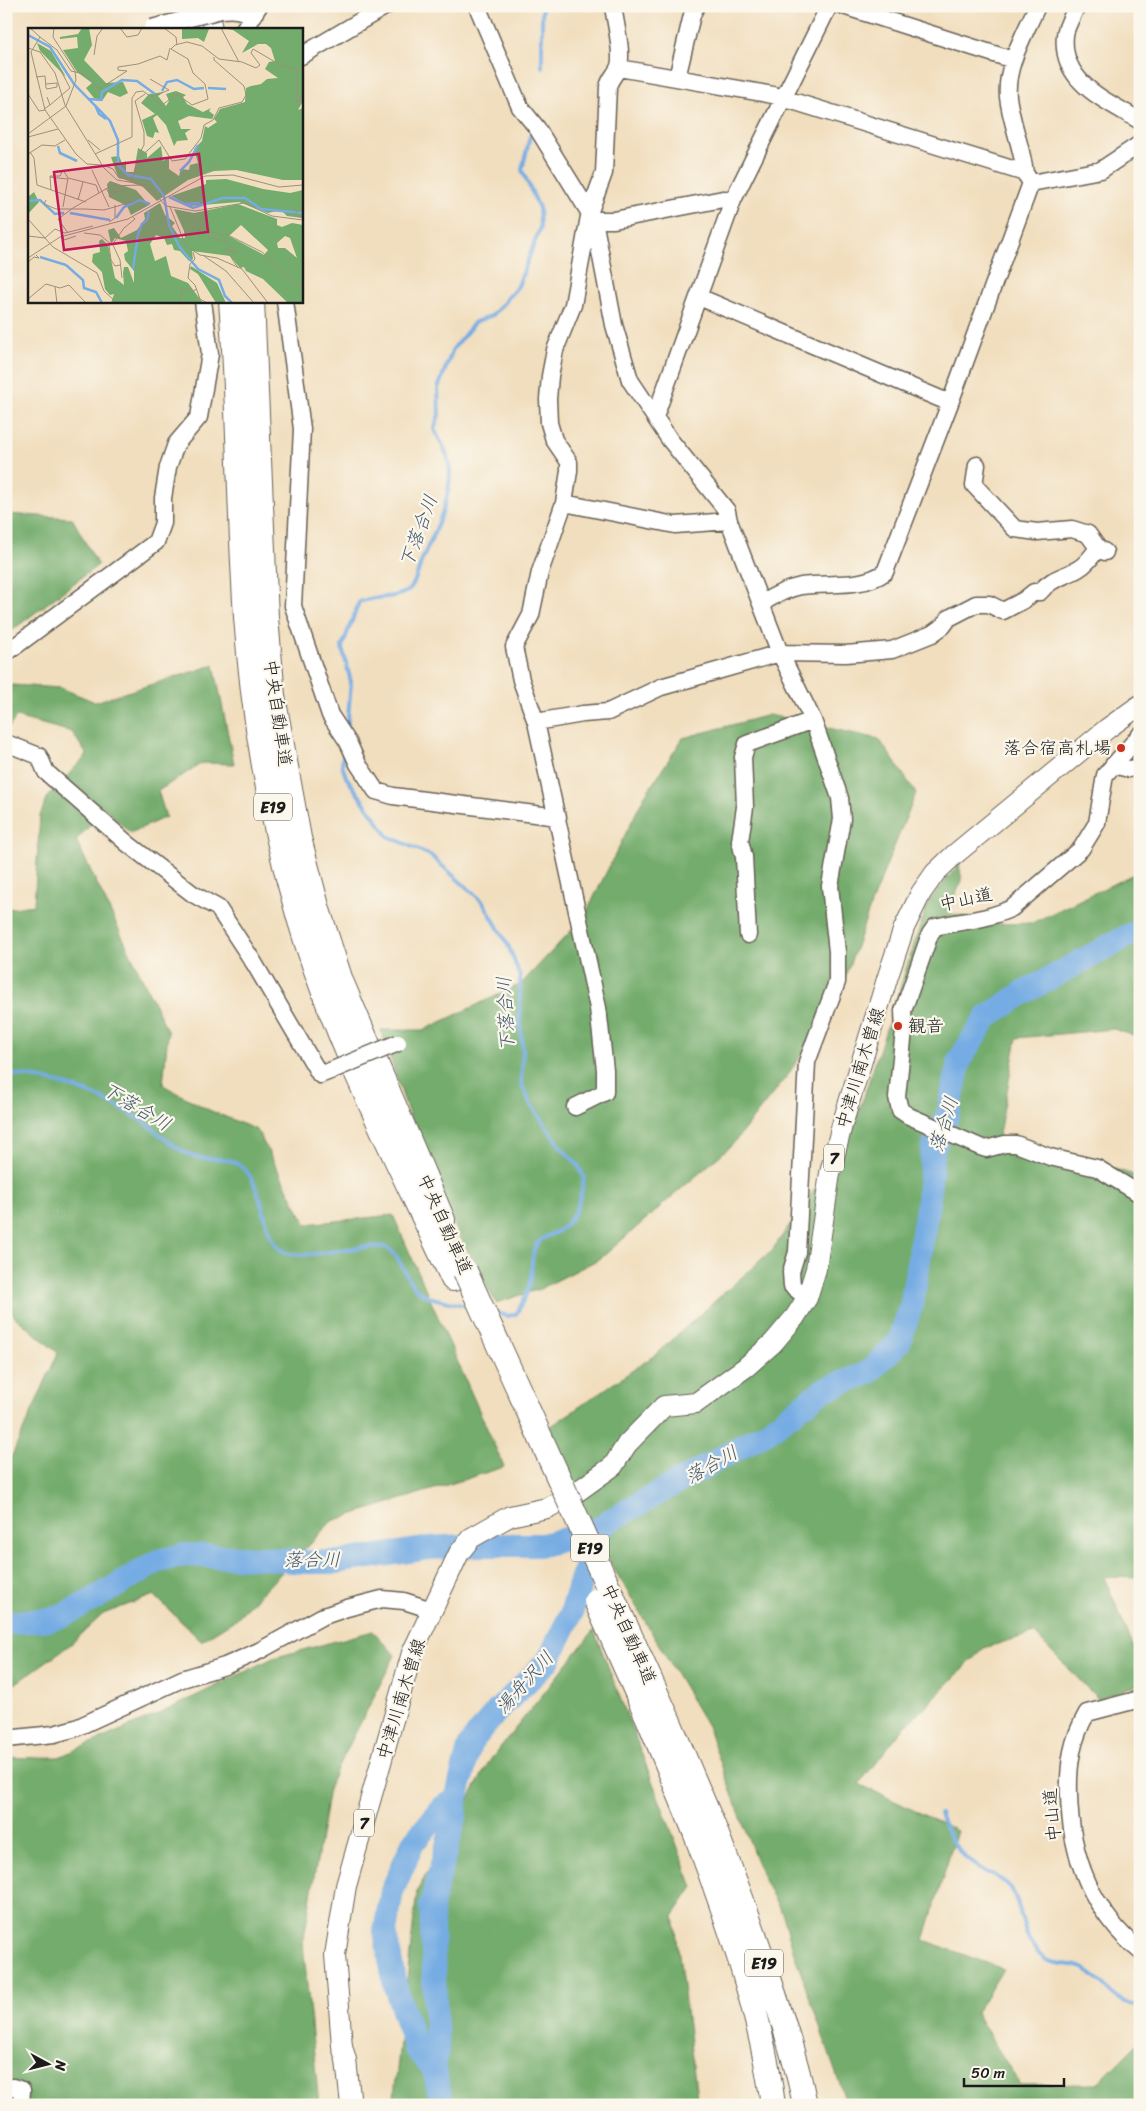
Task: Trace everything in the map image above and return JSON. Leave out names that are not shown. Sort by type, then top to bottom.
[{"type":"highway","points":[[183,6],[188,28]]},
{"type":"highway","name":"中央自動車道","points":[[231,302],[237,379],[246,617],[254,699],[265,770],[280,842],[299,917],[322,990],[358,1076],[459,1275],[666,1718],[704,1828],[720,1897],[743,1971],[759,2035],[773,2105]]},
{"type":"highway","name":"中央自動車道","points":[[252,302],[257,378],[266,618],[273,696],[299,838],[318,910],[341,981],[459,1275]]},
{"type":"highway","name":"中央自動車道","points":[[704,1828],[738,1889],[787,2032],[805,2105]]},
{"type":"main road","name":"中津川南木曽線","points":[[350,2105],[346,2060],[342,2046],[335,1955],[346,1886],[412,1653],[465,1546],[510,1516],[547,1508],[574,1494],[613,1466],[627,1444],[664,1406],[696,1403],[746,1367],[773,1343],[795,1317],[807,1298],[816,1269],[830,1173],[842,1125],[899,944],[921,892],[954,855],[1108,728],[1140,705]]},
{"type":"street","points":[[302,55],[386,6]]},
{"type":"street","points":[[477,6],[520,107],[536,128],[592,216],[614,325],[626,371],[670,440],[727,510],[729,521],[780,653],[813,720],[840,798],[842,819],[830,886],[838,952],[837,982],[807,1062],[798,1242],[791,1272],[792,1286],[807,1298]]},
{"type":"street","points":[[575,1107],[604,1092],[605,1070],[598,1008],[536,722],[521,680],[514,647],[532,615],[540,572],[564,503],[569,471],[568,462],[554,440],[549,422],[548,399],[552,366],[572,305],[592,216],[604,173],[609,81],[619,68],[620,59],[613,6]]},
{"type":"street","points":[[677,78],[692,15],[696,6]]},
{"type":"street","points":[[655,417],[733,200],[828,6]]},
{"type":"street","points":[[843,6],[1013,60]]},
{"type":"street","points":[[762,603],[783,591],[801,586],[862,582],[876,579],[885,572],[950,403],[1028,178],[1008,98],[1013,60],[1037,6]]},
{"type":"street","points":[[1077,6],[1065,33],[1065,50],[1072,72],[1087,89],[1140,121]]},
{"type":"street","points":[[156,28],[235,9],[246,12],[252,17]]},
{"type":"street","points":[[619,68],[772,95],[1028,178],[1102,170],[1140,144]]},
{"type":"street","points":[[592,216],[614,220],[723,198],[733,200]]},
{"type":"street","points":[[699,297],[950,403]]},
{"type":"street","points":[[6,653],[156,542],[163,524],[163,498],[168,467],[176,444],[199,417],[210,354],[203,302]]},
{"type":"street","points":[[285,302],[302,429],[294,606],[330,715],[376,791],[393,796],[558,817]]},
{"type":"street","points":[[536,722],[608,712],[661,687],[780,653],[846,654],[892,650],[932,634],[943,626],[949,618],[976,604],[989,604],[1003,611],[1024,600],[1034,592],[1040,592],[1046,584],[1055,578],[1077,570],[1102,550],[1088,534],[1072,529],[1038,532],[1015,529],[974,485],[977,465]]},
{"type":"street","points":[[564,503],[675,525],[729,521]]},
{"type":"street","points":[[748,935],[744,856],[740,841],[744,807],[743,757],[747,744],[813,720]]},
{"type":"street","name":"中山道","points":[[1140,735],[1105,775],[1097,823],[1081,849],[1012,908],[974,921],[934,926],[903,1011],[904,1030],[897,1097],[900,1110],[909,1116],[980,1147],[986,1149],[1006,1144],[1016,1144],[1050,1156],[1096,1168],[1140,1194]]},
{"type":"street","points":[[6,743],[38,756],[46,772],[128,844],[193,894],[218,908],[254,963],[320,1075],[398,1043]]},
{"type":"street","points":[[1114,765],[1129,769],[1140,767]]},
{"type":"street","points":[[6,1739],[54,1734],[76,1728],[182,1678],[225,1666],[259,1651],[321,1617],[347,1608],[382,1599],[404,1601],[432,1610]]},
{"type":"street","name":"中山道","points":[[1140,1699],[1087,1713],[1073,1743],[1069,1765],[1070,1821],[1080,1866],[1089,1889],[1101,1909],[1119,1932],[1140,1951]]},
{"type":"street","points":[[6,2088],[13,2087],[22,2090],[21,2105]]},
{"type":"green space","points":[[6,514],[72,518],[98,565],[6,635]]},
{"type":"green space","points":[[214,665],[234,764],[202,763],[158,791],[166,817],[130,833],[106,809],[76,840],[168,1032],[163,1085],[209,1110],[257,1130],[306,1224],[393,1215],[504,1467],[332,1521],[236,1619],[201,1641],[154,1595],[103,1614],[71,1644],[12,1686],[6,1686],[6,1469],[58,1353],[14,1316],[6,1300],[6,909],[34,905],[40,816],[48,796],[87,755],[72,732],[16,717],[8,729],[6,729],[6,693],[11,685],[61,688],[95,702]]},
{"type":"green space","points":[[769,715],[879,739],[916,793],[874,896],[836,1003],[787,1076],[732,1145],[601,1258],[540,1289],[496,1303],[458,1233],[421,1151],[381,1030],[424,1030],[521,984],[584,917],[644,797],[683,738]]},
{"type":"green space","points":[[959,864],[962,881],[947,913],[999,924],[1032,923],[1140,871],[1140,1038],[1114,1029],[1017,1038],[997,1144],[1102,1165],[1140,1177],[1140,1578],[1104,1577],[1140,1662],[1140,1684],[1098,1699],[1034,1633],[984,1648],[899,1733],[859,1784],[957,1831],[924,1940],[1003,1969],[976,2013],[1020,2085],[1097,2084],[1140,2041],[1140,2105],[847,2105],[794,1953],[783,1915],[763,1878],[707,1726],[558,1474],[547,1429],[655,1355],[773,1249],[850,1138],[928,903]]},
{"type":"green space","points":[[594,1630],[693,1887],[674,1915],[698,2105],[393,2105],[417,1891],[491,1759]]},
{"type":"green space","points":[[373,1631],[395,1655],[330,1783],[303,1943],[319,2105],[6,2105],[6,1758],[59,1757],[161,1713],[273,1658]]},
{"type":"waterway","name":"下落合川","points":[[542,6],[542,67]]},
{"type":"waterway","name":"下落合川","points":[[347,730],[351,682],[342,647],[359,602],[396,596],[410,588],[415,581],[447,495],[450,466],[447,455],[434,429],[439,415],[438,388],[453,349],[475,322],[493,315],[518,286],[540,228],[539,208],[522,170],[530,136]]},
{"type":"waterway","name":"下落合川","points":[[344,749],[342,765],[346,777],[388,836],[430,855],[483,902],[509,947],[520,976],[520,1021],[523,1052],[521,1083],[530,1103],[561,1147],[577,1164],[584,1177],[577,1207],[570,1220],[558,1231],[538,1242],[534,1249],[530,1283],[516,1314],[508,1316],[493,1312]]},
{"type":"waterway","name":"落合川","points":[[6,1623],[51,1619],[64,1615],[158,1561],[184,1555],[264,1558],[303,1562],[337,1562],[430,1548],[479,1545],[542,1545],[596,1531],[607,1522],[767,1432],[823,1390],[868,1373],[899,1342],[912,1303],[928,1202],[933,1149],[948,1114],[960,1059],[987,1017],[1023,993],[1129,935],[1140,933]]},
{"type":"waterway","name":"下落合川","points":[[6,1074],[42,1079],[78,1089],[129,1112],[177,1148],[190,1155],[225,1159],[239,1165],[252,1180],[271,1236],[276,1245],[283,1251],[303,1255],[361,1247],[384,1247],[395,1254],[411,1282],[421,1293],[439,1300],[472,1307]]},
{"type":"waterway","name":"湯舟沢川","points":[[443,2105],[433,2067],[437,2050],[431,1905],[455,1817],[456,1800],[470,1744],[497,1711],[548,1661],[571,1614],[595,1535]]},
{"type":"waterway","name":"湯舟沢川","points":[[433,2067],[416,2049],[395,1986],[385,1931],[392,1891],[413,1843],[443,1807],[456,1800]]},
{"type":"waterway","points":[[940,1814],[951,1839],[961,1853],[975,1865],[1009,1886],[1016,1900],[1027,1936],[1043,1958],[1055,1963],[1083,1968],[1094,1975],[1119,1999],[1128,2003],[1140,2004]]},
{"type":"place","name":"落合宿高札場","points":[[1121,748]]},
{"type":"place","name":"観音","points":[[898,1026]]}]
